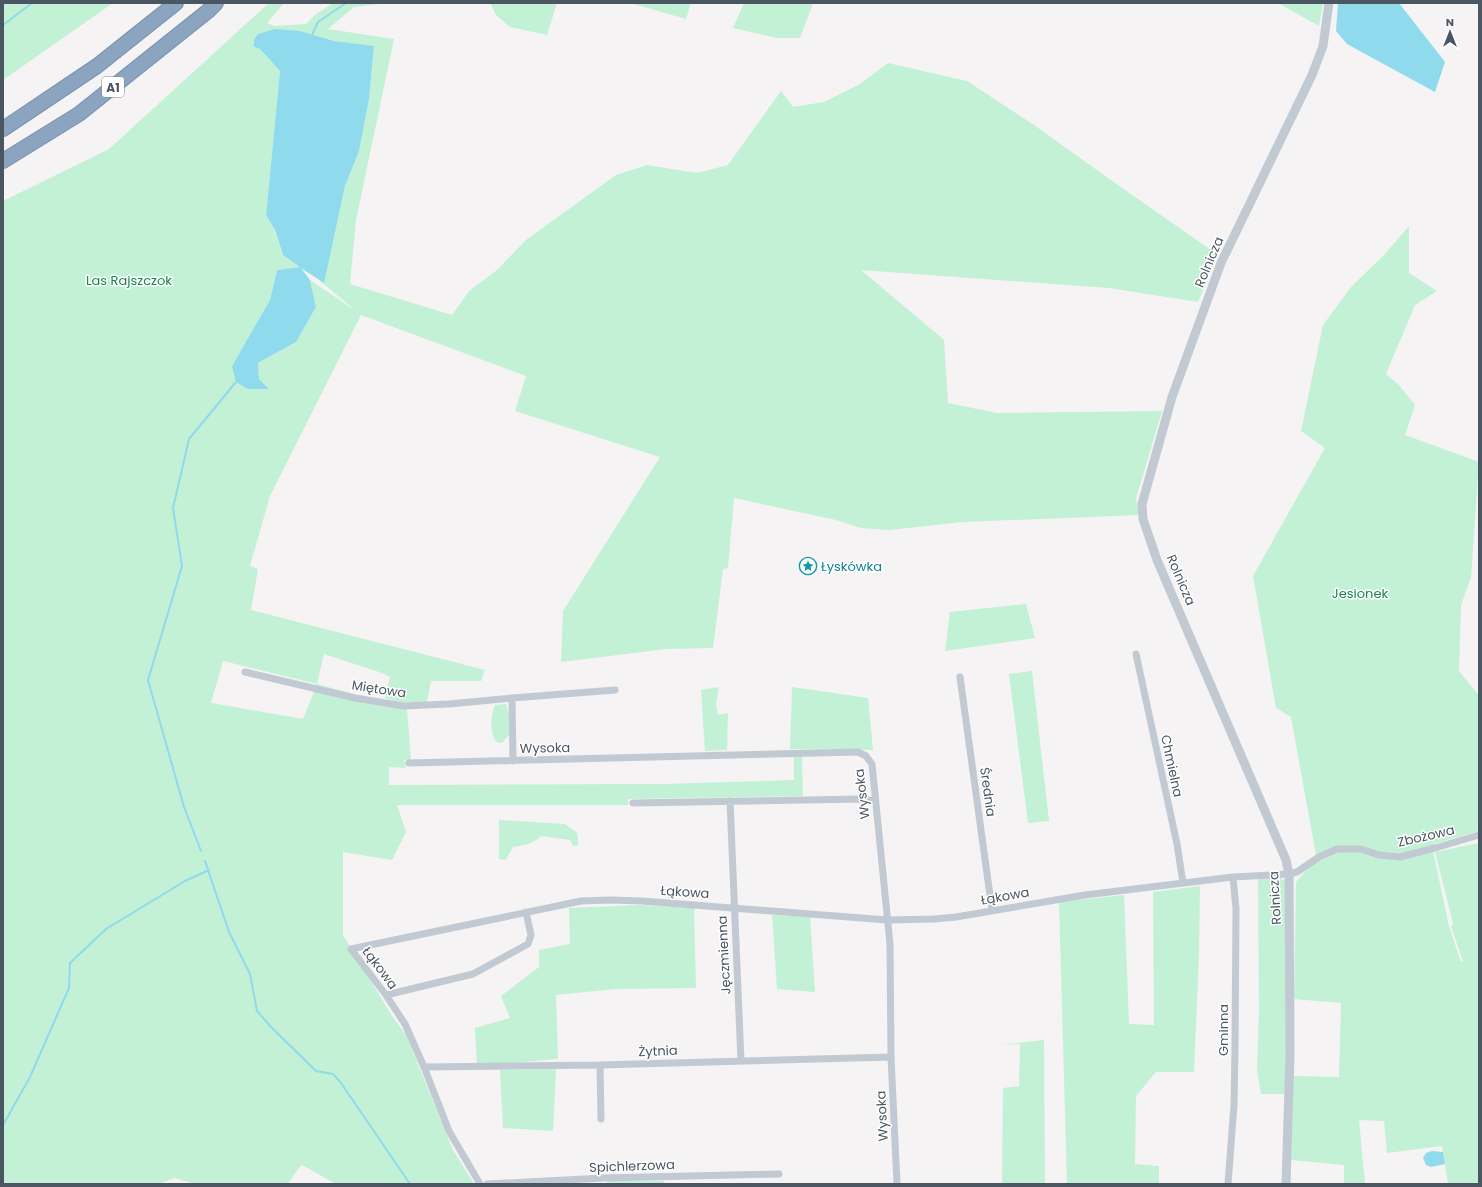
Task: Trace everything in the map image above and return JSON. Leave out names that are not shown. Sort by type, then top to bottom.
[{"type":"highway","name":"A1","points":[[3,129],[97,66],[176,3]]},
{"type":"highway","name":"A1","points":[[3,161],[79,114],[216,3]]},
{"type":"street","name":"Rolnicza","points":[[1286,1184],[1290,995],[1289,874],[1286,860],[1158,560],[1145,524],[1142,509],[1177,383],[1222,263],[1312,75],[1323,46],[1329,3]]},
{"type":"street","name":"Chmielna","points":[[1136,654],[1177,844],[1183,883]]},
{"type":"street","name":"Miętowa","points":[[245,672],[355,698],[404,706],[449,704],[615,690]]},
{"type":"street","name":"Średnia","points":[[960,677],[992,910]]},
{"type":"street","name":"Wysoka","points":[[512,698],[513,761]]},
{"type":"street","name":"Wysoka","points":[[409,763],[858,752],[866,756],[872,764],[890,944],[891,1057],[897,1184]]},
{"type":"street","points":[[633,803],[861,798],[875,801]]},
{"type":"street","name":"Jęczmienna","points":[[730,801],[741,1060]]},
{"type":"street","name":"Zbożowa","points":[[1289,874],[1297,872],[1319,857],[1337,849],[1361,849],[1379,855],[1400,856],[1435,848],[1479,835]]},
{"type":"street","name":"Łąkowa","points":[[480,1184],[449,1131],[424,1067],[405,1024],[386,995],[351,949],[580,901],[610,900],[887,920],[934,919],[1085,895],[1233,877],[1289,874]]},
{"type":"street","name":"Gminna","points":[[1228,1184],[1234,1105],[1235,1050],[1236,909],[1233,877]]},
{"type":"street","points":[[386,995],[473,974],[528,944],[531,935],[526,912]]},
{"type":"street","name":"Żytnia","points":[[424,1067],[600,1065],[891,1057]]},
{"type":"street","points":[[600,1065],[601,1119]]},
{"type":"street","name":"Spichlerzowa","points":[[487,1184],[603,1178],[779,1174]]},
{"type":"green space","points":[[3,3],[113,3],[3,80]]},
{"type":"green space","name":"Las Rajszczok","points":[[269,3],[284,3],[267,23],[274,26],[306,24],[315,15],[333,3],[385,3],[354,7],[328,29],[394,39],[356,220],[350,284],[452,315],[469,291],[497,270],[526,240],[616,175],[647,165],[697,173],[728,165],[781,91],[793,107],[824,102],[860,84],[888,63],[967,81],[1034,125],[1218,255],[1198,302],[1109,288],[861,270],[944,340],[948,403],[997,413],[1162,411],[1136,499],[1140,515],[963,522],[889,530],[861,528],[836,520],[734,498],[728,568],[723,569],[713,648],[666,649],[561,662],[563,611],[660,457],[515,411],[526,376],[361,315],[270,496],[250,566],[258,569],[251,610],[485,670],[481,681],[431,681],[427,702],[400,702],[385,698],[390,677],[324,654],[317,684],[407,709],[411,761],[404,760],[406,768],[389,767],[389,785],[665,784],[794,780],[794,756],[802,756],[803,796],[628,799],[628,805],[397,805],[406,832],[392,860],[343,852],[343,935],[392,1016],[406,1035],[453,1150],[474,1184],[336,1184],[302,1165],[288,1184],[196,1184],[174,1178],[159,1184],[3,1184],[3,201],[109,149]],"holes":[[[300,31],[334,41],[374,47],[369,99],[359,151],[345,186],[328,263],[320,281],[356,311],[310,280],[316,307],[296,342],[258,363],[259,379],[269,389],[232,366],[270,300],[277,270],[300,267],[283,255],[275,232],[272,238],[275,230],[266,215],[280,71],[260,49],[254,47]],[[223,661],[317,684],[303,719],[211,703]]]},
{"type":"green space","points":[[490,3],[557,3],[547,35],[510,27],[496,15]]},
{"type":"green space","points":[[630,3],[691,3],[686,19]]},
{"type":"green space","points":[[744,3],[813,3],[800,38],[777,38],[733,28]]},
{"type":"green space","points":[[1278,3],[1323,3],[1319,26]]},
{"type":"green space","name":"Jesionek","points":[[1409,226],[1409,273],[1437,291],[1415,305],[1386,374],[1398,384],[1415,405],[1405,435],[1479,462],[1471,577],[1461,605],[1459,671],[1477,693],[1479,693],[1479,831],[1434,844],[1433,851],[1449,926],[1461,962],[1463,961],[1451,927],[1453,923],[1435,852],[1479,843],[1479,1184],[1448,1184],[1442,1146],[1387,1153],[1384,1121],[1359,1120],[1365,1184],[1344,1184],[1344,1165],[1291,1160],[1293,1076],[1339,1077],[1341,1003],[1294,999],[1296,882],[1310,866],[1328,857],[1316,855],[1291,717],[1276,708],[1253,576],[1325,448],[1301,431],[1323,325],[1351,287],[1385,254]]},
{"type":"green space","points":[[1026,604],[1035,638],[945,651],[950,612]]},
{"type":"green space","points":[[1032,671],[1049,821],[1028,823],[1009,674]]},
{"type":"green space","points":[[719,687],[716,704],[718,715],[728,713],[727,750],[705,751],[701,690]]},
{"type":"green space","points":[[792,687],[868,698],[873,750],[790,749]]},
{"type":"green space","points":[[506,704],[509,714],[510,734],[502,743],[496,742],[492,729],[493,709],[495,705]]},
{"type":"green space","points":[[499,820],[565,824],[577,833],[578,845],[573,846],[570,840],[541,836],[532,842],[513,847],[506,860],[499,859]]},
{"type":"green space","points":[[1280,878],[1285,881],[1285,1094],[1261,1094],[1257,1070],[1259,1012],[1258,879]]},
{"type":"green space","points":[[1200,886],[1194,1072],[1156,1072],[1136,1096],[1135,1164],[1159,1166],[1159,1184],[1067,1184],[1059,902],[1124,895],[1129,1024],[1154,1025],[1153,892]]},
{"type":"green space","points":[[639,905],[694,908],[696,988],[616,989],[556,995],[558,1059],[477,1066],[475,1028],[510,1018],[501,996],[539,967],[539,950],[570,944],[569,908]]},
{"type":"green space","points":[[772,915],[810,917],[815,992],[777,989]]},
{"type":"green space","points":[[1044,1040],[1045,1184],[1002,1184],[1003,1088],[1019,1086],[1020,1044],[1000,1045]]},
{"type":"green space","points":[[556,1069],[553,1131],[503,1128],[500,1070]]},
{"type":"green space","points":[[607,1180],[664,1181],[664,1184],[607,1184]]},
{"type":"water","points":[[1338,3],[1399,3],[1445,62],[1435,92],[1347,44],[1336,31]]},
{"type":"water","points":[[275,29],[300,31],[334,41],[374,46],[369,99],[359,151],[345,186],[324,283],[301,268],[310,280],[316,307],[296,342],[258,363],[259,379],[269,389],[248,389],[236,382],[232,366],[270,300],[277,270],[300,267],[283,255],[275,230],[266,215],[280,71],[260,49],[254,47],[254,40],[258,34]]},
{"type":"water","points":[[1432,1151],[1443,1152],[1445,1164],[1431,1167],[1426,1165],[1423,1158],[1426,1153]]},
{"type":"waterway","points":[[3,25],[32,3]]},
{"type":"waterway","points":[[312,35],[318,22],[346,3]]},
{"type":"waterway","points":[[201,851],[184,807],[148,680],[182,566],[173,508],[189,439],[236,382]]},
{"type":"waterway","points":[[205,861],[229,932],[250,974],[257,1011],[271,1027],[316,1071],[333,1074],[341,1083],[410,1184]]},
{"type":"waterway","points":[[3,1125],[30,1077],[69,988],[70,963],[106,929],[185,881],[209,870]]},
{"type":"place","name":"Łyskówka","points":[[808,566]]}]
